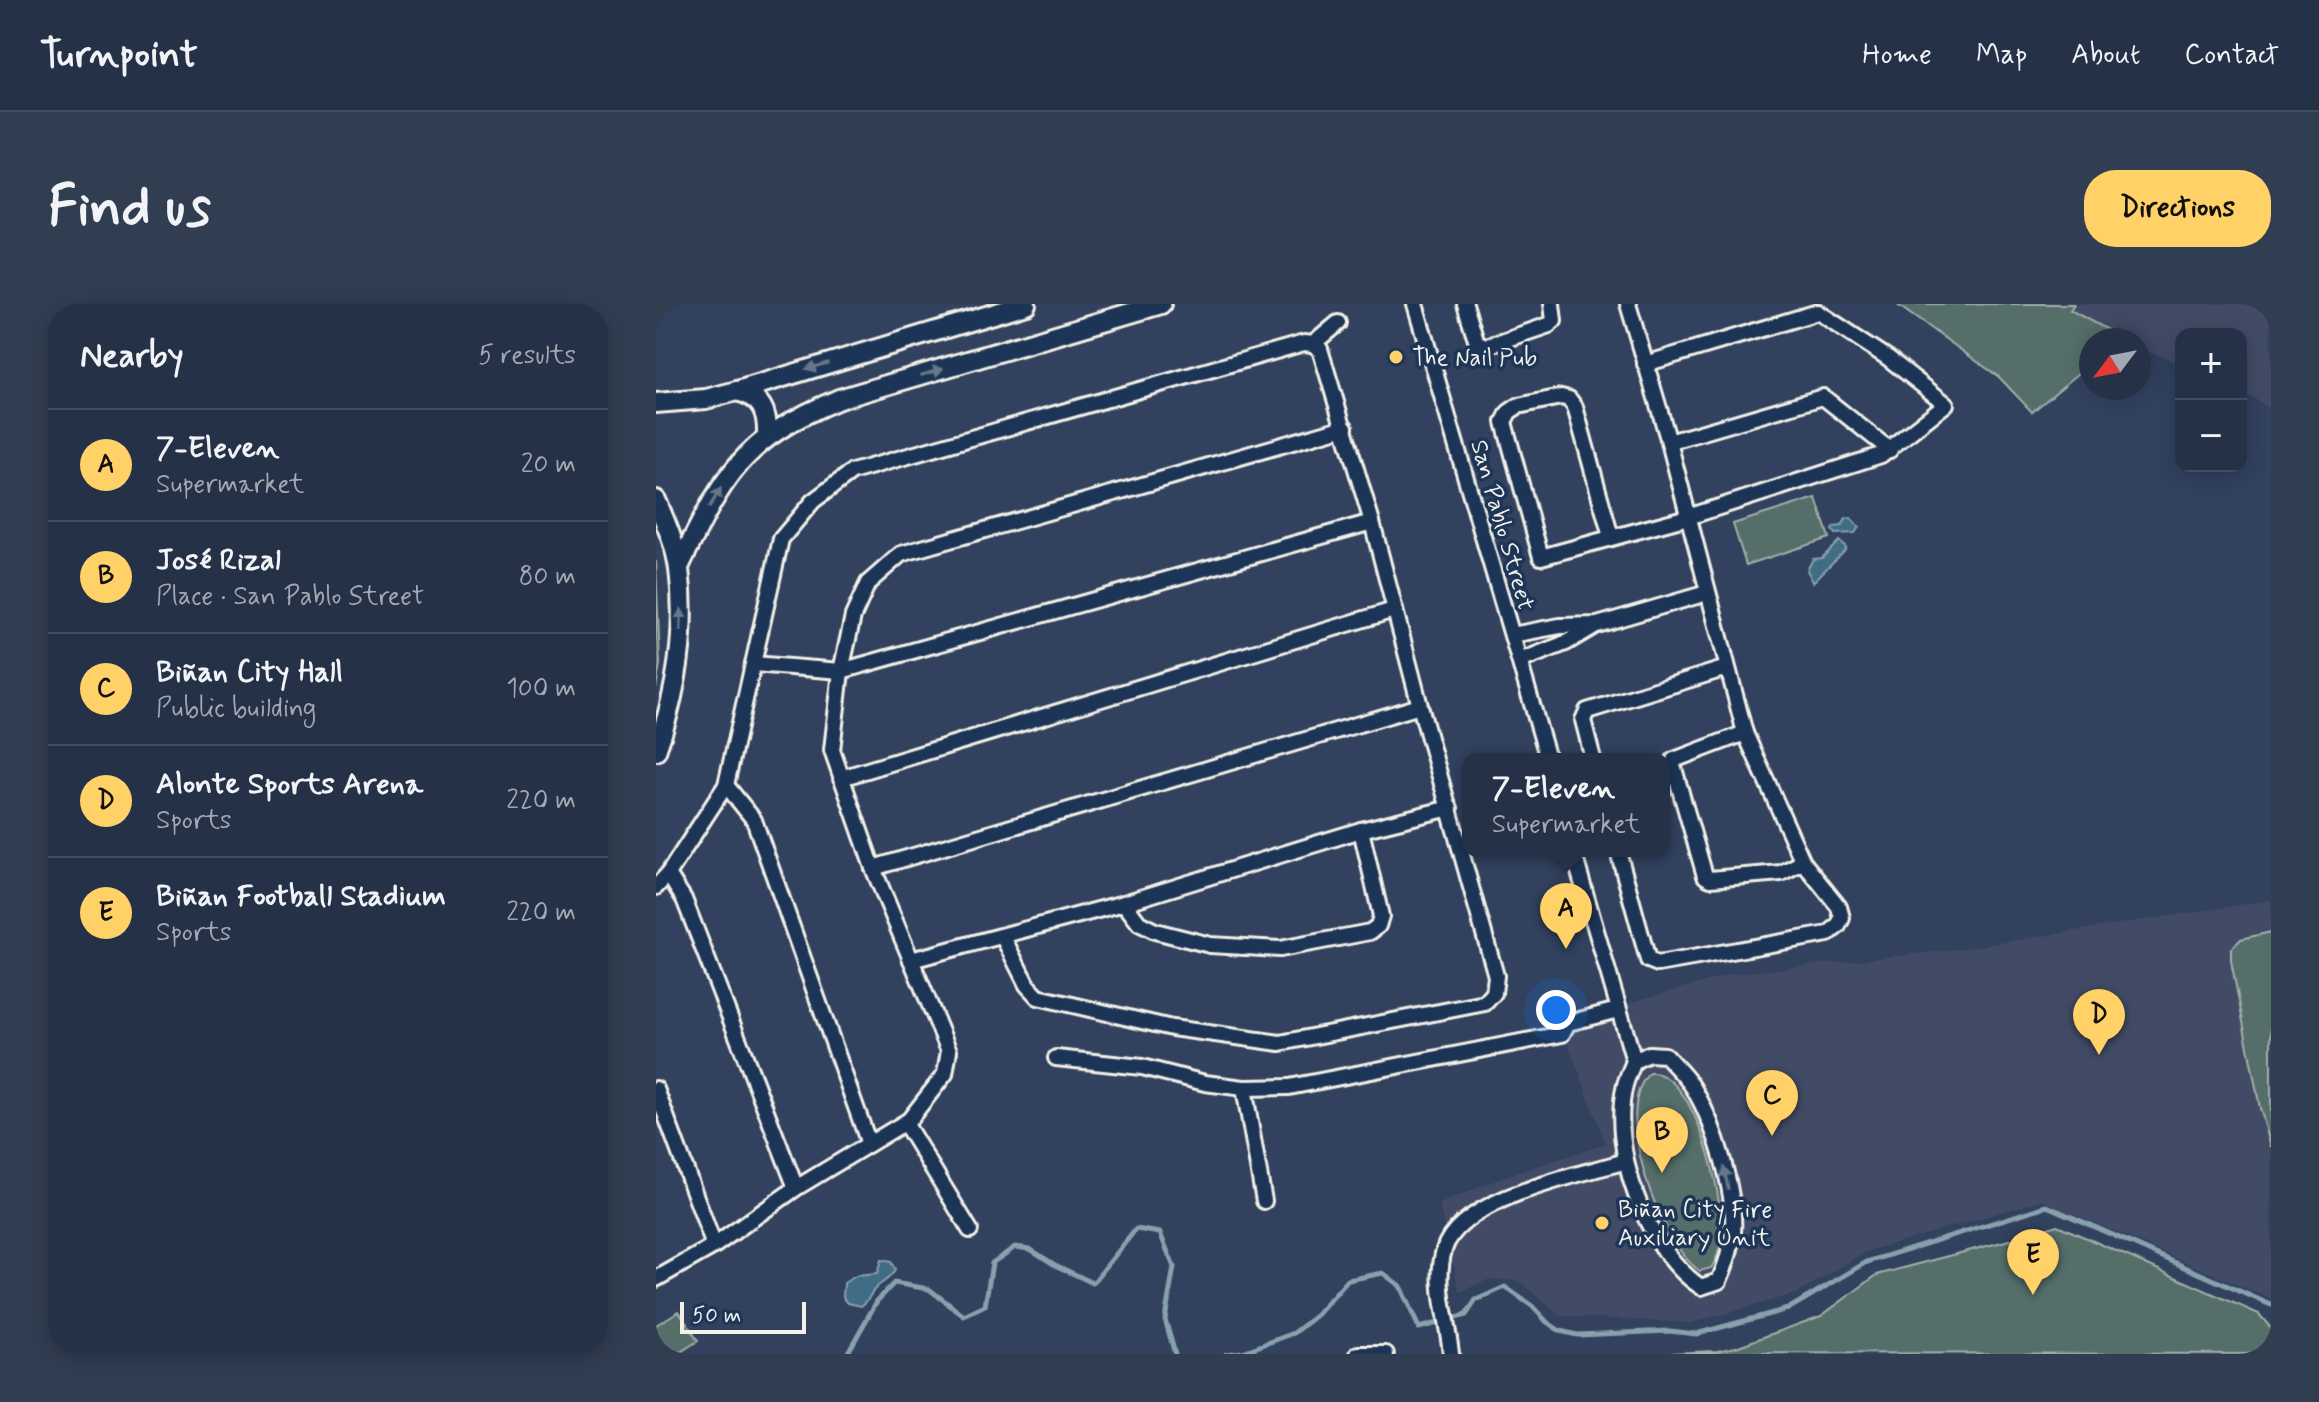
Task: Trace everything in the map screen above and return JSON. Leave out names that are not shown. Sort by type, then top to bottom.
[{"type":"main road","points":[[656,403],[706,399],[737,391],[1026,304]]},
{"type":"main road","points":[[679,567],[710,504],[751,449],[804,414],[839,399],[1161,304]]},
{"type":"main road","points":[[737,391],[754,397],[761,404],[768,418],[767,437]]},
{"type":"main road","points":[[656,500],[679,567],[682,620],[678,676],[656,751]]},
{"type":"street","name":"San Pablo Street","points":[[1415,304],[1546,753]]},
{"type":"street","points":[[1465,304],[1477,343],[1487,346],[1549,325],[1554,321],[1552,304]]},
{"type":"street","points":[[1620,857],[1648,960],[1658,964],[1828,934],[1842,918],[1839,907],[1803,862],[1745,733],[1669,442],[1628,304]]},
{"type":"street","points":[[1611,537],[1575,407],[1569,399],[1561,397],[1518,406],[1509,412],[1504,422],[1541,557],[1688,517],[1881,455],[1946,404],[1888,358],[1818,312],[1645,364]]},
{"type":"street","points":[[1313,344],[1338,323]]},
{"type":"street","points":[[656,887],[668,874],[726,785],[781,539],[813,501],[852,472],[1304,343],[1320,349],[1345,427],[1462,852]]},
{"type":"street","points":[[1669,442],[1823,397],[1890,450]]},
{"type":"street","points":[[656,1279],[714,1246],[796,1188],[905,1123],[945,1074],[949,1051],[873,868],[832,750],[841,671],[853,616],[868,583],[901,554],[1345,427]]},
{"type":"street","points":[[753,664],[841,671],[1372,522]]},
{"type":"street","points":[[1520,661],[1566,643],[1597,625],[1707,593]]},
{"type":"street","points":[[841,778],[1394,610]]},
{"type":"street","points":[[1512,635],[1560,626],[1597,625]]},
{"type":"street","points":[[1591,753],[1583,720],[1587,711],[1727,668]]},
{"type":"street","points":[[873,868],[1420,706]]},
{"type":"street","points":[[1745,733],[1674,760],[1705,876],[1710,879],[1781,873],[1803,862]]},
{"type":"street","points":[[726,785],[754,820],[869,1144]]},
{"type":"street","points":[[911,960],[1124,903],[1361,830],[1450,808]]},
{"type":"street","points":[[1124,903],[1139,923],[1155,931],[1210,945],[1280,949],[1370,932],[1378,926],[1381,916],[1361,830]]},
{"type":"street","points":[[1003,937],[1027,985],[1038,997],[1172,1028],[1280,1043],[1485,1003],[1494,993],[1496,976],[1463,857]]},
{"type":"street","points":[[1575,857],[1634,1061],[1624,1086],[1623,1121],[1626,1161],[1635,1195],[1669,1256],[1690,1280],[1701,1287],[1719,1281],[1728,1260],[1733,1230],[1724,1166],[1713,1130],[1693,1087],[1665,1055],[1649,1054],[1634,1061]]},
{"type":"street","points":[[668,874],[684,899],[796,1188]]},
{"type":"street","points":[[1056,1058],[1142,1067],[1162,1074],[1244,1088],[1292,1087],[1562,1034],[1568,1023],[1618,1010]]},
{"type":"street","points":[[1244,1088],[1264,1201]]},
{"type":"street","points":[[656,1089],[714,1246]]},
{"type":"street","points":[[905,1123],[970,1230]]},
{"type":"street","points":[[1450,1347],[1441,1298],[1443,1253],[1448,1240],[1462,1225],[1483,1209],[1510,1196],[1626,1161]]},
{"type":"street","points":[[1358,1354],[1386,1354]]},
{"type":"shaded area","points":[[2074,304],[2271,304],[2271,408],[2247,395],[2247,328],[2175,328],[2175,362],[2151,352],[2151,328],[2103,328],[2069,310]]},
{"type":"shaded area","points":[[1851,518],[1859,527],[1855,533],[1835,534],[1832,530],[1834,527],[1842,526],[1846,519]]},
{"type":"shaded area","points":[[1839,541],[1846,547],[1844,551],[1813,582],[1807,570],[1813,559],[1822,558]]},
{"type":"shaded area","points":[[2271,900],[2271,1299],[2042,1200],[1865,1252],[1798,1293],[1691,1323],[1560,1316],[1519,1281],[1490,1279],[1460,1292],[1439,1204],[1506,1176],[1606,1144],[1560,1022],[1733,974],[1960,949]]},
{"type":"shaded area","points":[[881,1260],[891,1262],[895,1270],[893,1273],[861,1306],[848,1303],[843,1297],[844,1283],[856,1276],[877,1274]]},
{"type":"green space","points":[[1896,304],[2074,304],[2070,310],[2103,328],[2079,328],[2079,373],[2032,412],[1999,377]]},
{"type":"green space","points":[[1816,498],[1829,538],[1746,565],[1733,524]]},
{"type":"green space","points":[[656,561],[660,664],[656,688]]},
{"type":"green space","points":[[2271,932],[2271,1147],[2260,1108],[2231,949],[2241,939]]},
{"type":"green space","points":[[1650,1073],[1667,1078],[1681,1093],[1705,1141],[1721,1221],[1720,1247],[1711,1268],[1700,1271],[1685,1256],[1656,1206],[1645,1175],[1635,1115],[1639,1090]]},
{"type":"green space","points":[[2057,1225],[2259,1314],[2271,1328],[2271,1354],[1668,1353],[1736,1347],[1821,1316],[1877,1275]]},
{"type":"green space","points":[[679,1311],[698,1341],[677,1354],[656,1354],[656,1325]]},
{"type":"waterway","points":[[1226,1354],[1243,1352],[1294,1333],[1317,1315],[1348,1280],[1383,1273],[1400,1286],[1419,1328],[1466,1315],[1476,1300],[1505,1287],[1560,1331],[1577,1335],[1670,1331],[1696,1334],[1788,1309],[1867,1262],[2047,1206],[2271,1305]]},
{"type":"waterway","points":[[847,1354],[877,1301],[894,1283],[929,1289],[964,1316],[985,1306],[992,1263],[1015,1247],[1030,1249],[1093,1283],[1136,1229],[1160,1233],[1174,1267],[1165,1319],[1175,1354]]},
{"type":"place","name":"The Nail Pub","points":[[1396,357]]},
{"type":"place","name":"7-Eleven","points":[[1566,949]]},
{"type":"place","name":"Alonte Sports Arena","points":[[2099,1055]]},
{"type":"place","name":"Biñan City Hall","points":[[1772,1136]]},
{"type":"place","name":"José Rizal","points":[[1662,1173]]},
{"type":"place","name":"Biñan City Fire Auxiliary Unit","points":[[1602,1223]]},
{"type":"place","name":"Biñan Football Stadium","points":[[2033,1295]]}]
